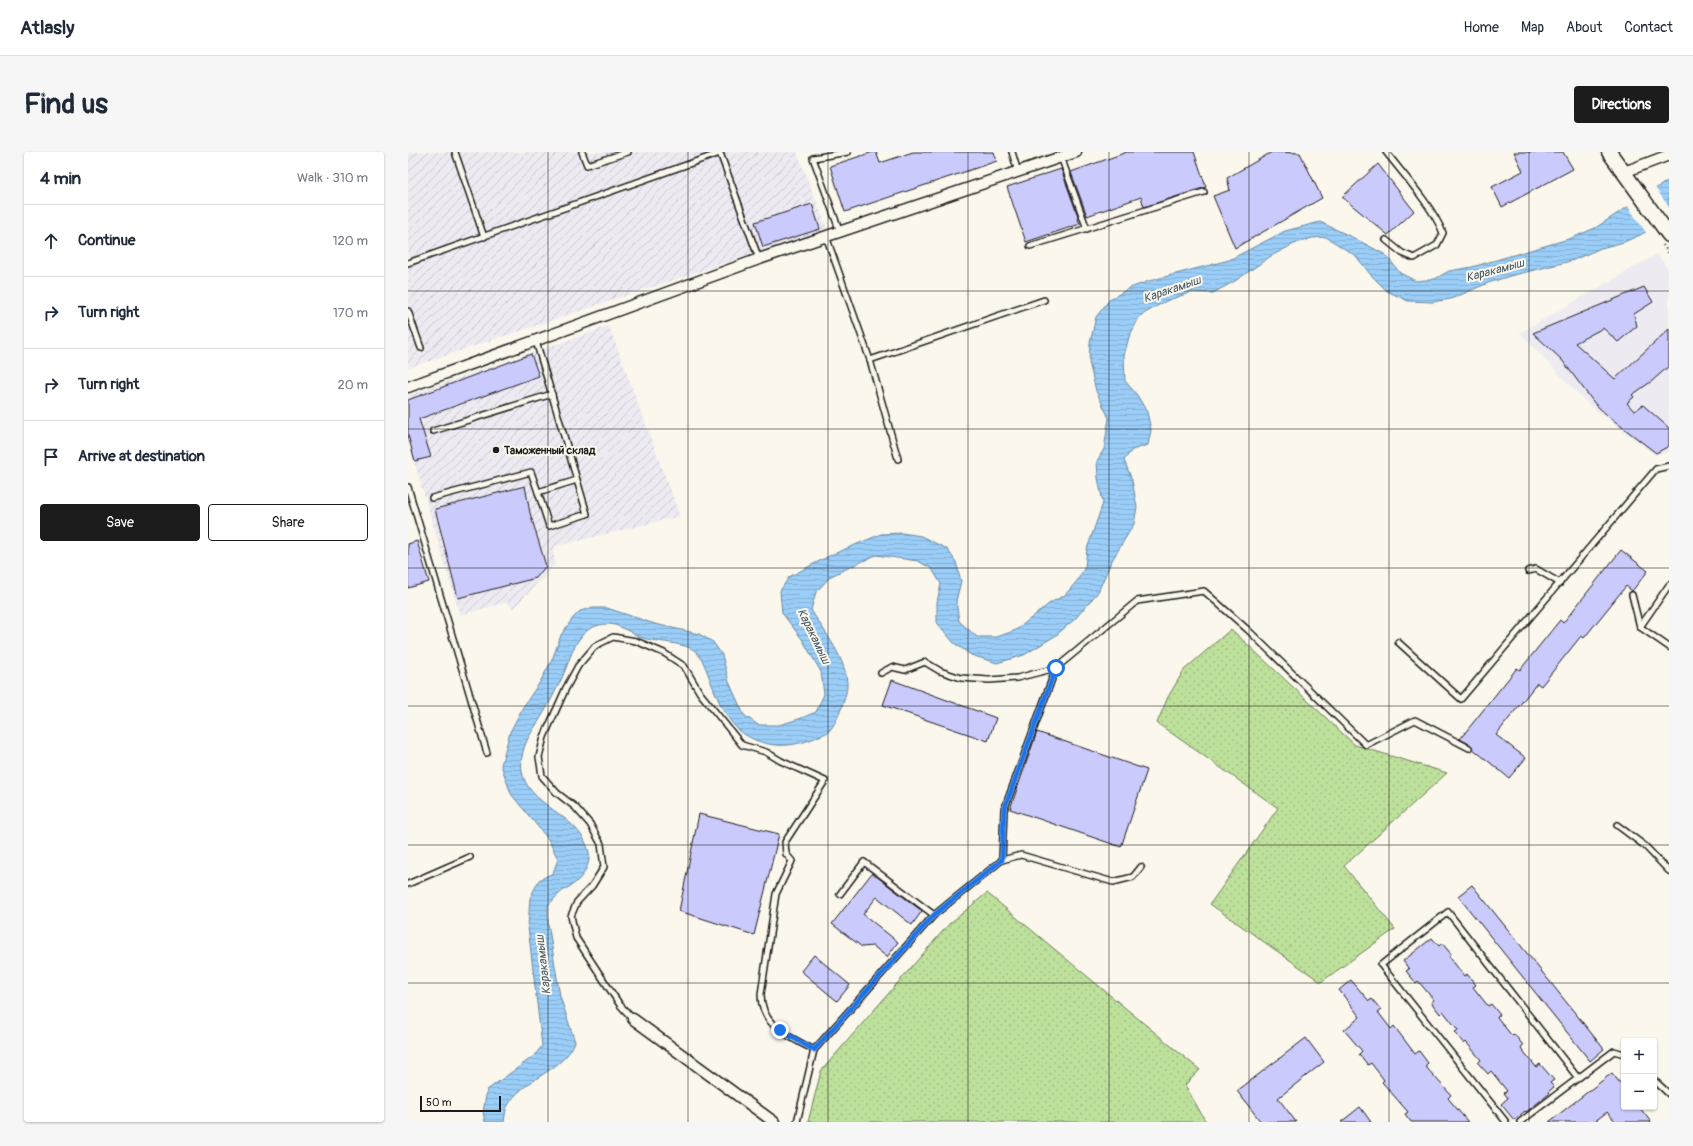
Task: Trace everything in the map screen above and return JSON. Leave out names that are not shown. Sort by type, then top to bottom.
[{"type":"main road","points":[[1609,152],[1636,188],[1665,239]]},
{"type":"street","points":[[408,387],[759,259],[1076,152]]},
{"type":"street","points":[[1624,172],[1669,155]]},
{"type":"street","points":[[633,1019],[774,1122]]},
{"type":"lane","points":[[455,152],[484,237]]},
{"type":"lane","points":[[582,152],[587,166],[628,152]]},
{"type":"lane","points":[[840,232],[813,158],[848,152]]},
{"type":"lane","points":[[1012,152],[1018,172]]},
{"type":"lane","points":[[1386,152],[1432,213],[1439,223],[1443,233],[1437,245],[1414,258],[1402,253],[1386,240]]},
{"type":"lane","points":[[408,263],[720,153],[759,259]]},
{"type":"lane","points":[[1061,157],[1087,228]]},
{"type":"lane","points":[[1030,246],[1204,192]]},
{"type":"lane","points":[[826,236],[870,360],[898,460]]},
{"type":"lane","points":[[870,360],[1044,300]]},
{"type":"lane","points":[[408,311],[421,348]]},
{"type":"lane","points":[[432,498],[531,472],[549,526],[587,514],[536,341]]},
{"type":"lane","points":[[433,431],[552,394]]},
{"type":"lane","points":[[1398,642],[1461,699],[1656,469],[1669,466]]},
{"type":"lane","points":[[538,492],[577,480]]},
{"type":"lane","points":[[408,487],[487,753]]},
{"type":"lane","points":[[1528,570],[1536,569],[1560,583]]},
{"type":"lane","points":[[1640,627],[1669,585]]},
{"type":"lane","points":[[882,673],[892,667],[905,670],[925,662],[940,671],[961,678],[988,680],[1017,678],[1056,668],[1137,601],[1204,591],[1248,630],[1366,745],[1415,720],[1469,748]]},
{"type":"lane","points":[[1632,595],[1640,627],[1669,647]]},
{"type":"lane","points":[[633,1019],[620,1006],[576,938],[571,916],[577,902],[592,886],[604,867],[601,844],[590,824],[575,807],[557,793],[542,776],[539,757],[544,737],[566,688],[578,666],[595,646],[613,638],[636,641],[664,653],[684,666],[700,693],[742,745],[766,752],[781,761],[825,781],[785,842],[786,854],[792,861],[776,894],[761,994],[761,1005],[767,1020],[780,1030],[814,1050]]},
{"type":"lane","points":[[1002,860],[1004,810],[1056,668]]},
{"type":"lane","points":[[1617,825],[1645,846],[1669,871]]},
{"type":"lane","points":[[797,1122],[814,1050],[934,915],[1002,860],[1020,855],[1113,882],[1133,877],[1141,867]]},
{"type":"lane","points":[[408,884],[470,857]]},
{"type":"lane","points":[[840,894],[864,862],[934,915]]},
{"type":"lane","points":[[1506,1122],[1381,965],[1448,912],[1578,1078]]},
{"type":"lane","points":[[1520,1122],[1614,1051],[1621,1053]]},
{"type":"lane","points":[[1657,1083],[1669,1094]]},
{"type":"path","points":[[1665,239],[1669,254]]},
{"type":"shaded area","points":[[408,152],[797,152],[827,229],[408,368]]},
{"type":"shaded area","points":[[1657,254],[1669,270],[1669,452],[1655,455],[1588,404],[1520,333]]},
{"type":"shaded area","points":[[609,326],[680,516],[553,547],[555,564],[513,609],[507,602],[460,615],[408,441],[408,395]]},
{"type":"green space","points":[[1231,629],[1355,745],[1447,773],[1344,866],[1395,929],[1321,982],[1210,904],[1278,808],[1157,723],[1168,697],[1184,670]]},
{"type":"green space","points":[[987,893],[1200,1070],[1185,1085],[1206,1122],[808,1122],[821,1071],[949,924]]},
{"type":"water","name":"Каракамыш","points":[[1669,180],[1669,220],[1624,242],[1601,248],[1571,261],[1488,283],[1451,299],[1432,302],[1408,301],[1387,291],[1370,274],[1356,256],[1326,237],[1312,238],[1294,244],[1271,256],[1235,281],[1213,293],[1192,292],[1166,301],[1140,316],[1129,337],[1124,356],[1125,381],[1137,395],[1147,412],[1151,430],[1148,445],[1132,450],[1124,460],[1132,480],[1137,507],[1134,524],[1111,562],[1098,592],[1075,619],[1055,636],[1024,655],[997,663],[971,655],[954,643],[937,623],[937,602],[941,584],[932,569],[918,561],[876,555],[831,576],[816,592],[811,610],[834,646],[844,667],[847,691],[838,717],[831,729],[826,733],[808,741],[789,745],[780,745],[753,739],[744,734],[733,724],[720,703],[703,661],[691,648],[678,644],[643,638],[615,625],[603,624],[589,630],[578,641],[561,680],[528,739],[524,748],[522,767],[526,782],[535,795],[573,825],[583,838],[589,853],[588,865],[581,877],[561,892],[548,905],[548,923],[560,996],[575,1042],[561,1061],[522,1089],[514,1097],[506,1109],[504,1122],[485,1122],[483,1112],[487,1090],[534,1056],[542,1046],[528,927],[530,898],[539,880],[553,873],[558,859],[548,839],[511,794],[501,765],[510,732],[523,707],[540,682],[552,660],[561,635],[580,611],[592,608],[607,608],[655,624],[699,634],[713,642],[722,655],[729,682],[744,715],[758,725],[779,725],[799,719],[816,712],[824,694],[821,672],[802,639],[782,613],[780,591],[789,577],[829,556],[881,534],[902,533],[921,536],[947,549],[956,562],[961,581],[956,601],[959,621],[977,637],[997,637],[1016,630],[1050,603],[1065,595],[1077,581],[1085,567],[1087,549],[1103,503],[1098,478],[1097,461],[1104,449],[1109,418],[1096,391],[1089,362],[1090,343],[1096,317],[1110,299],[1130,288],[1149,281],[1229,260],[1285,231],[1320,222],[1386,255],[1400,273],[1416,281],[1435,279],[1449,271],[1472,267],[1572,238],[1595,228]]},
{"type":"pier","points":[[1654,186],[1669,207],[1669,222],[1647,234],[1627,205]]},
{"type":"building","points":[[876,152],[880,163],[913,152],[994,152],[997,161],[845,212],[830,166]]},
{"type":"building","points":[[1127,152],[1194,152],[1206,187],[1144,207],[1141,197],[1087,216],[1071,172]]},
{"type":"building","points":[[1272,152],[1300,153],[1322,198],[1235,248],[1213,196],[1230,190],[1227,178]]},
{"type":"building","points":[[1514,152],[1563,152],[1573,169],[1502,207],[1492,187],[1523,171]]},
{"type":"building","points":[[1378,164],[1414,211],[1388,235],[1342,197]]},
{"type":"building","points":[[1061,169],[1080,224],[1026,242],[1007,187]]},
{"type":"building","points":[[812,204],[820,229],[763,247],[755,222]]},
{"type":"building","points":[[1644,287],[1653,302],[1634,314],[1637,326],[1618,342],[1603,328],[1575,343],[1615,379],[1669,329],[1669,366],[1652,381],[1632,395],[1634,397],[1627,403],[1634,411],[1643,405],[1669,428],[1669,446],[1656,453],[1608,416],[1595,404],[1562,360],[1533,333]]},
{"type":"building","points":[[531,354],[539,376],[419,419],[431,457],[415,461],[408,435],[408,400]]},
{"type":"building","points":[[525,486],[530,513],[546,566],[536,578],[458,598],[435,509]]},
{"type":"building","points":[[417,541],[429,582],[408,588],[408,544]]},
{"type":"building","points":[[1621,550],[1648,571],[1632,591],[1626,586],[1584,638],[1581,636],[1541,686],[1537,683],[1496,735],[1526,758],[1509,778],[1473,749],[1471,745],[1460,739],[1517,668],[1520,670],[1560,620],[1563,623]]},
{"type":"building","points":[[892,680],[996,718],[988,741],[883,705]]},
{"type":"building","points":[[1037,732],[1147,770],[1121,847],[1010,809]]},
{"type":"building","points":[[699,814],[779,834],[754,935],[679,911]]},
{"type":"building","points":[[872,873],[922,911],[912,925],[877,897],[863,914],[898,942],[887,957],[873,946],[862,947],[832,924]]},
{"type":"building","points":[[1472,885],[1604,1049],[1590,1061],[1458,896]]},
{"type":"building","points":[[1432,938],[1439,946],[1442,943],[1451,954],[1449,956],[1464,976],[1467,974],[1476,985],[1473,987],[1488,1006],[1491,1004],[1500,1015],[1497,1017],[1512,1036],[1514,1034],[1523,1045],[1521,1048],[1536,1067],[1540,1064],[1554,1080],[1550,1083],[1554,1087],[1548,1092],[1549,1094],[1514,1120],[1501,1104],[1508,1098],[1504,1093],[1507,1091],[1491,1071],[1488,1074],[1478,1063],[1481,1060],[1466,1042],[1464,1044],[1455,1032],[1458,1030],[1443,1011],[1440,1014],[1431,1002],[1434,1000],[1418,981],[1416,983],[1406,971],[1409,969],[1403,961]]},
{"type":"building","points":[[814,955],[850,985],[837,1001],[801,971]]},
{"type":"building","points":[[1351,980],[1369,1001],[1372,999],[1381,1010],[1378,1012],[1391,1029],[1394,1026],[1415,1054],[1419,1051],[1428,1063],[1425,1066],[1451,1095],[1448,1098],[1468,1122],[1411,1122],[1405,1114],[1408,1112],[1382,1082],[1384,1080],[1371,1063],[1368,1065],[1359,1054],[1362,1051],[1344,1030],[1360,1017],[1339,990]]},
{"type":"building","points":[[1306,1038],[1324,1062],[1278,1098],[1296,1122],[1261,1122],[1237,1091]]},
{"type":"building","points":[[1612,1073],[1621,1084],[1621,1110],[1641,1110],[1651,1122],[1616,1122],[1607,1112],[1594,1122],[1549,1122]]},
{"type":"building","points":[[1360,1107],[1371,1122],[1341,1122]]},
{"type":"place","name":"Таможенный склад","points":[[496,450]]},
{"type":"route","points":[[780,1030],[814,1050],[934,915],[1002,860],[1004,810],[1056,668]]}]
